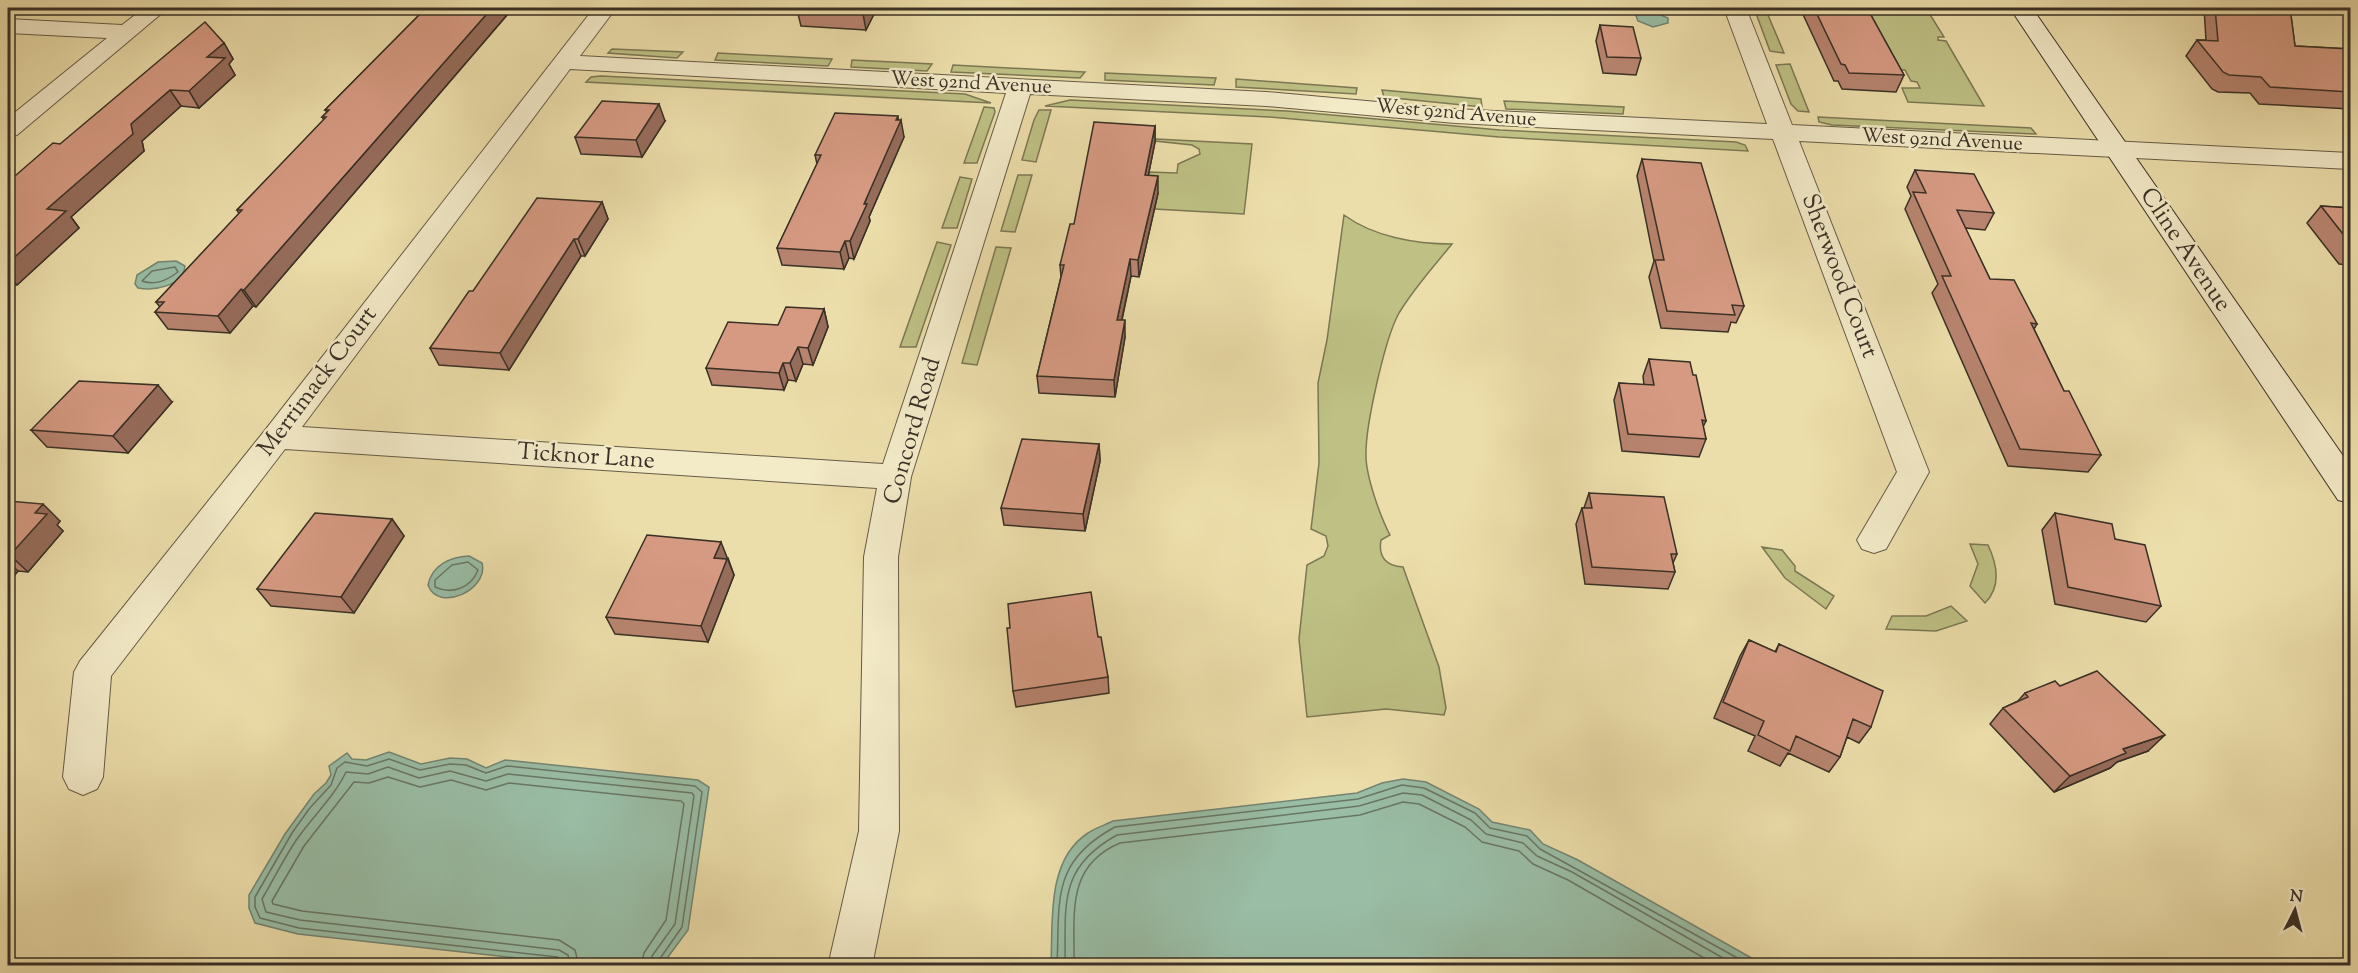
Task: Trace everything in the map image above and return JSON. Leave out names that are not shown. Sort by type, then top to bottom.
[{"type":"street","name":"Merrimack Court","points":[[83,777],[93,672],[605,8]]},
{"type":"street","name":"Sherwood Court","points":[[1735,8],[1913,472],[1874,540]]},
{"type":"street","name":"Cline Avenue","points":[[2021,8],[2350,491]]},
{"type":"street","points":[[8,130],[155,9]]},
{"type":"street","points":[[8,26],[128,32]]},
{"type":"street","name":"West 92nd Avenue","points":[[562,62],[1266,99],[1464,117],[2350,161]]},
{"type":"street","name":"Concord Road","points":[[850,966],[879,831],[880,557],[895,477],[1020,86]]},
{"type":"street","name":"Ticknor Lane","points":[[277,436],[895,477]]},
{"type":"green space","points":[[1754,8],[1765,8],[1784,53],[1770,51]]},
{"type":"green space","points":[[1864,8],[1926,8],[1944,37],[1938,37],[1938,40],[1946,41],[1984,106],[1908,102],[1902,88],[1920,88],[1917,82],[1911,81],[1905,70],[1885,69]]},
{"type":"green space","points":[[612,49],[683,52],[677,58],[608,53]]},
{"type":"green space","points":[[718,53],[832,59],[828,66],[715,60]]},
{"type":"green space","points":[[852,60],[932,64],[927,71],[851,67]]},
{"type":"green space","points":[[1790,64],[1809,112],[1798,111],[1791,104],[1776,65]]},
{"type":"green space","points":[[953,65],[1085,72],[1080,78],[951,72]]},
{"type":"green space","points":[[1105,73],[1216,78],[1214,85],[1105,80]]},
{"type":"green space","points":[[591,77],[965,94],[991,103],[586,82]]},
{"type":"green space","points":[[1236,79],[1357,88],[1356,94],[1236,87]]},
{"type":"green space","points":[[1382,90],[1481,99],[1482,107],[1384,97]]},
{"type":"green space","points":[[1070,100],[1287,111],[1500,130],[1736,142],[1745,145],[1748,151],[1499,137],[1269,117],[1045,106]]},
{"type":"green space","points":[[1504,101],[1624,107],[1623,114],[1506,109]]},
{"type":"green space","points":[[984,107],[994,108],[995,112],[977,163],[964,163]]},
{"type":"green space","points":[[1039,110],[1051,110],[1036,162],[1022,160],[1034,120]]},
{"type":"green space","points":[[1818,117],[2031,128],[2036,134],[1832,125],[1819,122]]},
{"type":"green space","points":[[1156,139],[1252,144],[1244,214],[1119,207],[1146,184],[1149,172],[1177,173],[1178,164],[1200,154],[1199,149],[1192,145],[1155,141]]},
{"type":"green space","points":[[1018,175],[1032,175],[1015,232],[1001,231]]},
{"type":"green space","points":[[960,177],[972,179],[957,228],[942,228]]},
{"type":"green space","points":[[1344,215],[1368,229],[1396,238],[1424,243],[1452,244],[1411,295],[1394,325],[1372,405],[1366,456],[1374,496],[1390,535],[1381,540],[1382,556],[1392,565],[1403,567],[1439,667],[1446,708],[1444,715],[1386,709],[1307,717],[1299,639],[1307,565],[1324,556],[1328,546],[1326,536],[1311,529],[1319,463],[1318,383],[1327,340]]},
{"type":"green space","points":[[937,242],[951,245],[916,347],[900,347]]},
{"type":"green space","points":[[996,247],[1011,248],[977,365],[962,363]]},
{"type":"green space","points":[[1970,544],[1988,545],[1994,560],[1996,582],[1985,603],[1970,586],[1978,564]]},
{"type":"green space","points":[[1762,547],[1782,550],[1795,566],[1795,571],[1834,596],[1826,609],[1785,578]]},
{"type":"green space","points":[[1951,606],[1967,621],[1936,631],[1886,629],[1892,616],[1926,616]]},
{"type":"water","points":[[1651,11],[1668,18],[1668,23],[1653,27],[1638,21],[1636,16],[1641,12]]},
{"type":"water","points":[[176,261],[185,266],[183,273],[174,283],[152,289],[138,288],[135,284],[137,275],[158,262]]},
{"type":"water","points":[[469,556],[482,563],[482,573],[478,582],[461,595],[442,597],[433,593],[428,585],[433,572],[449,560]]},
{"type":"water","points":[[389,752],[421,764],[450,758],[467,759],[486,768],[505,760],[698,780],[709,787],[688,930],[662,965],[582,965],[298,934],[255,923],[249,908],[249,895],[285,834],[331,775],[329,766],[347,753],[352,759],[366,760]]},
{"type":"water","points":[[1403,779],[1426,782],[1479,809],[1492,822],[1530,830],[1543,844],[1578,860],[1764,965],[1051,965],[1054,893],[1058,875],[1074,845],[1088,833],[1113,821],[1357,793],[1382,783]]},
{"type":"building","points":[[426,8],[492,8],[244,290],[241,289],[218,316],[155,312],[164,302],[156,302],[242,210],[237,210],[326,117],[322,117],[329,110],[325,110]]},
{"type":"building","points":[[798,8],[866,8],[863,14],[797,10]]},
{"type":"building","points":[[1814,8],[1867,8],[1904,75],[1849,73],[1845,65],[1841,64]]},
{"type":"building","points":[[2215,8],[2290,8],[2295,46],[2350,49],[2350,92],[2270,87],[2261,77],[2229,75],[2223,72],[2197,40],[2218,41]]},
{"type":"building","points":[[205,22],[224,43],[207,57],[225,58],[189,91],[170,90],[131,124],[133,134],[47,209],[66,211],[8,263],[8,182],[53,143],[60,144]]},
{"type":"building","points":[[1600,25],[1633,27],[1641,58],[1607,57]]},
{"type":"building","points":[[602,101],[659,104],[636,140],[575,137]]},
{"type":"building","points":[[835,113],[898,116],[896,120],[901,120],[850,241],[845,241],[840,252],[777,248],[821,155],[815,155]]},
{"type":"building","points":[[1094,122],[1155,126],[1145,175],[1158,176],[1138,260],[1130,259],[1117,320],[1125,320],[1114,380],[1037,376],[1064,265],[1060,265],[1070,224],[1074,224]]},
{"type":"building","points":[[1642,159],[1701,163],[1744,306],[1732,305],[1735,315],[1667,311],[1655,260],[1664,260]]},
{"type":"building","points":[[1915,170],[1974,174],[1994,213],[1957,210],[1990,279],[2014,280],[2037,324],[2031,323],[2064,391],[2069,391],[2101,455],[2020,449],[1942,276],[1951,276],[1913,192],[1926,193]]},
{"type":"building","points":[[537,198],[602,202],[578,239],[574,239],[500,353],[430,348],[469,291],[473,291]]},
{"type":"building","points":[[2321,206],[2350,208],[2350,243]]},
{"type":"building","points":[[786,307],[824,309],[808,348],[798,347],[790,363],[783,363],[779,373],[706,368],[728,322],[778,325]]},
{"type":"building","points":[[1649,359],[1690,362],[1693,375],[1696,375],[1706,421],[1702,420],[1706,439],[1628,434],[1619,383],[1654,385]]},
{"type":"building","points":[[79,381],[158,385],[113,436],[31,430]]},
{"type":"building","points":[[1022,439],[1099,444],[1083,514],[1001,508]]},
{"type":"building","points":[[1589,493],[1664,497],[1677,554],[1671,554],[1675,572],[1592,567],[1582,508],[1592,508]]},
{"type":"building","points":[[8,501],[43,504],[35,513],[47,514],[10,555],[8,555]]},
{"type":"building","points":[[315,513],[392,519],[341,597],[257,589]]},
{"type":"building","points":[[2055,513],[2112,524],[2115,539],[2145,545],[2161,606],[2068,587]]},
{"type":"building","points":[[647,535],[721,542],[714,558],[727,559],[701,626],[606,617]]},
{"type":"building","points":[[1091,592],[1098,637],[1101,637],[1108,677],[1013,691],[1007,628],[1010,628],[1008,604]]},
{"type":"building","points":[[1749,640],[1776,652],[1779,644],[1883,691],[1871,727],[1853,719],[1840,757],[1796,736],[1790,751],[1758,735],[1764,721],[1723,702]]},
{"type":"building","points":[[2097,671],[2165,735],[2123,749],[2126,753],[2070,776],[2003,708],[2028,697],[2025,693],[2055,681],[2060,686]]}]
